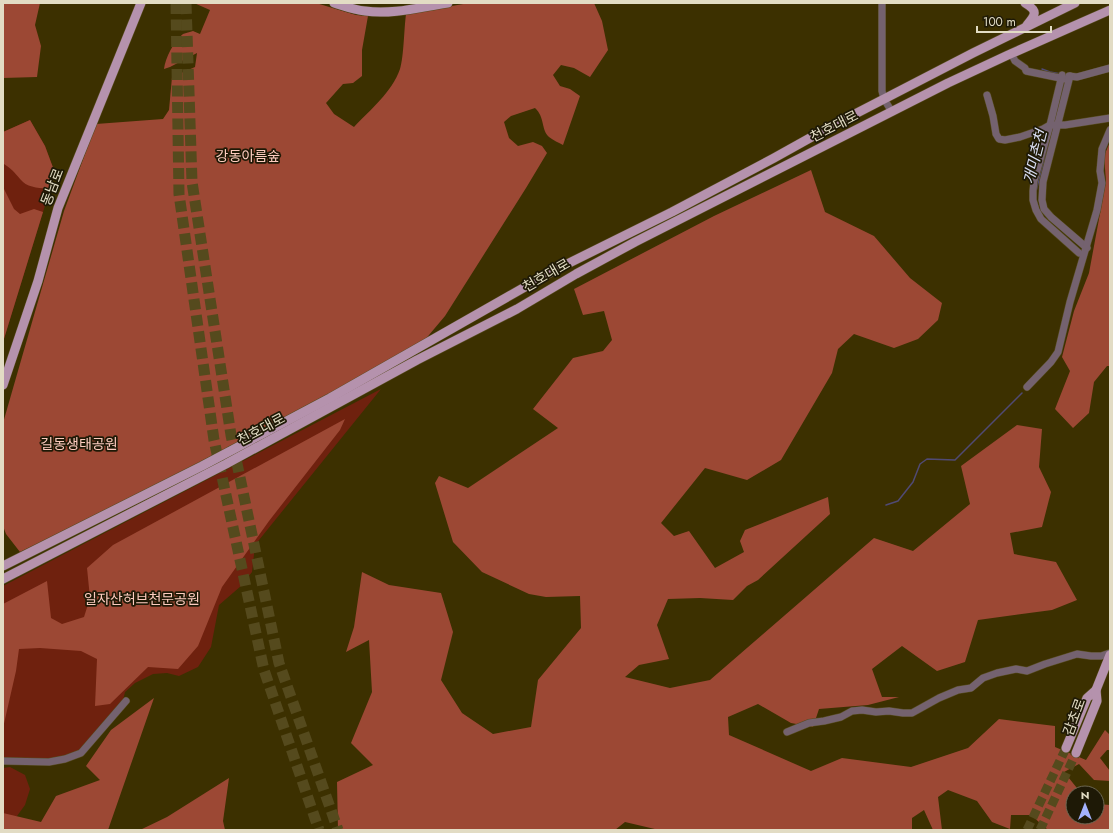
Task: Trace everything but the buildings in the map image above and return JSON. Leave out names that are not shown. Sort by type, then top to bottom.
[{"type":"main road","name":"동남로","points":[[3,385],[38,281],[58,208],[141,3]]},
{"type":"main road","points":[[334,3],[363,11],[390,12],[448,3]]},
{"type":"main road","points":[[1024,28],[1034,17],[1034,9],[1025,3]]},
{"type":"main road","name":"천호대로","points":[[3,566],[258,437],[330,398],[553,271],[774,158],[826,128],[1075,3]]},
{"type":"main road","name":"천호대로","points":[[3,579],[226,464],[417,360],[517,309],[576,274],[635,242],[948,83],[1011,53],[1110,10]]},
{"type":"main road","name":"감초로","points":[[1076,753],[1097,701],[1096,690],[1110,654]]},
{"type":"main road","name":"감초로","points":[[1066,748],[1087,698],[1096,690]]},
{"type":"street","points":[[882,3],[882,91],[884,99],[892,112]]},
{"type":"street","points":[[1011,53],[1015,61],[1024,68],[1065,77],[1078,77],[1110,68]]},
{"type":"street","points":[[1065,77],[1043,182],[1042,200],[1044,209],[1051,217],[1086,248]]},
{"type":"street","points":[[986,95],[993,116],[996,134],[999,139],[1005,140],[1020,137],[1054,124],[1065,125],[1110,118]]},
{"type":"street","points":[[1054,124],[1032,191],[1036,210],[1041,219],[1080,253]]},
{"type":"street","points":[[1027,387],[1051,362],[1058,352],[1070,302],[1097,210],[1102,183],[1100,171],[1102,149],[1110,130]]},
{"type":"street","points":[[787,732],[857,710],[912,713],[939,698],[958,690],[971,688],[983,678],[997,673],[1016,669],[1028,671],[1044,664],[1078,654],[1101,656],[1110,654]]},
{"type":"street","points":[[3,761],[49,762],[65,759],[81,753],[126,701]]},
{"type":"green space","points":[[3,3],[40,3],[35,25],[41,46],[37,77],[3,78]]},
{"type":"green space","name":"강동아름숲","points":[[194,3],[316,3],[356,15],[368,16],[362,50],[362,76],[353,83],[343,84],[326,103],[334,114],[354,127],[386,93],[400,69],[406,14],[469,3],[594,3],[602,21],[608,50],[590,77],[574,68],[561,65],[553,75],[560,86],[570,89],[580,96],[563,145],[549,137],[545,131],[540,115],[535,108],[511,116],[504,122],[509,138],[518,146],[533,142],[542,146],[547,153],[445,316],[413,354],[223,455],[20,552],[6,534],[3,526],[3,423],[64,211],[96,124],[163,119],[169,110],[172,77],[195,67],[197,53],[164,69],[168,55],[173,45],[183,34],[193,31],[200,34],[210,10]]},
{"type":"green space","points":[[30,120],[45,146],[55,173],[3,342],[3,132]]},
{"type":"green space","points":[[30,120],[45,146],[55,173],[50,189],[26,184],[4,164],[3,165],[3,132]]},
{"type":"green space","points":[[1110,142],[1110,366],[1107,366],[1094,382],[1089,413],[1073,428],[1055,409],[1070,371],[1062,357],[1074,311],[1089,273],[1106,181],[1104,156]]},
{"type":"green space","points":[[811,170],[825,212],[874,236],[910,278],[942,303],[938,320],[918,339],[894,348],[854,334],[838,349],[832,373],[781,460],[747,480],[705,468],[661,523],[674,536],[689,531],[715,568],[744,552],[740,541],[745,530],[828,497],[830,514],[758,580],[747,586],[733,600],[700,598],[668,599],[657,625],[669,659],[639,665],[625,677],[670,688],[710,680],[874,538],[913,551],[970,504],[961,466],[1017,425],[1042,429],[1039,467],[1051,492],[1042,527],[1010,533],[1014,554],[1056,562],[1077,600],[1052,610],[978,620],[965,662],[937,671],[902,646],[872,669],[882,697],[899,697],[868,705],[819,709],[813,727],[791,723],[758,704],[728,717],[729,735],[811,771],[842,758],[911,767],[968,748],[999,719],[1055,726],[1055,747],[1086,760],[1105,730],[1110,735],[1110,750],[1107,750],[1100,758],[1110,771],[1110,781],[1094,780],[1079,764],[1064,772],[1075,785],[1065,785],[1065,825],[1105,825],[1105,805],[1110,805],[1110,830],[1048,830],[1031,815],[1011,815],[1010,829],[992,822],[977,801],[948,790],[938,797],[942,830],[933,830],[924,810],[912,818],[912,830],[659,830],[625,822],[615,830],[338,830],[337,782],[373,765],[351,743],[372,692],[369,640],[346,652],[354,627],[362,572],[389,585],[441,593],[453,632],[441,680],[462,713],[493,734],[531,727],[538,680],[581,628],[580,596],[546,597],[529,594],[482,572],[453,542],[435,483],[439,476],[468,488],[558,428],[533,409],[573,358],[603,351],[612,340],[604,311],[583,315],[574,289],[714,216]]},
{"type":"green space","points":[[3,187],[14,209],[20,214],[34,209],[43,212],[3,342]]},
{"type":"green space","name":"일자산허브천문공원","points":[[381,389],[255,545],[252,572],[241,586],[219,605],[211,647],[198,667],[179,676],[167,673],[153,674],[135,683],[125,692],[123,700],[79,751],[48,759],[3,758],[3,586]]},
{"type":"green space","name":"일자산허브천문공원","points":[[345,419],[340,430],[269,521],[222,587],[198,646],[178,669],[148,667],[110,704],[95,706],[97,659],[81,651],[40,648],[19,649],[16,671],[3,728],[3,604],[47,581],[51,618],[62,624],[84,617],[90,598],[87,568],[113,545]]},
{"type":"green space","points":[[154,698],[108,830],[3,830],[3,813],[41,822],[56,796],[100,780],[86,766],[111,730]]},
{"type":"green space","points":[[10,767],[25,775],[30,789],[25,805],[17,816],[3,820],[3,768]]},
{"type":"green space","points":[[229,778],[223,821],[225,830],[140,830],[167,817]]},
{"type":"waterway","points":[[1042,69],[1061,74]]},
{"type":"waterway","name":"개미촌천","points":[[1058,105],[1064,82]]},
{"type":"waterway","name":"개미촌천","points":[[1036,191],[1049,142]]},
{"type":"waterway","name":"개미촌천","points":[[886,505],[898,501],[913,482],[920,464],[927,459],[955,460],[1022,393]]},
{"type":"tunnel","points":[[176,3],[179,194],[214,440],[264,670],[319,830]]},
{"type":"tunnel","points":[[186,3],[192,182],[231,435],[279,663],[338,830]]},
{"type":"tunnel","points":[[1027,830],[1066,748]]},
{"type":"tunnel","points":[[1040,830],[1076,753]]},
{"type":"park label","name":"길동생태공원","points":[[79,444]]}]
